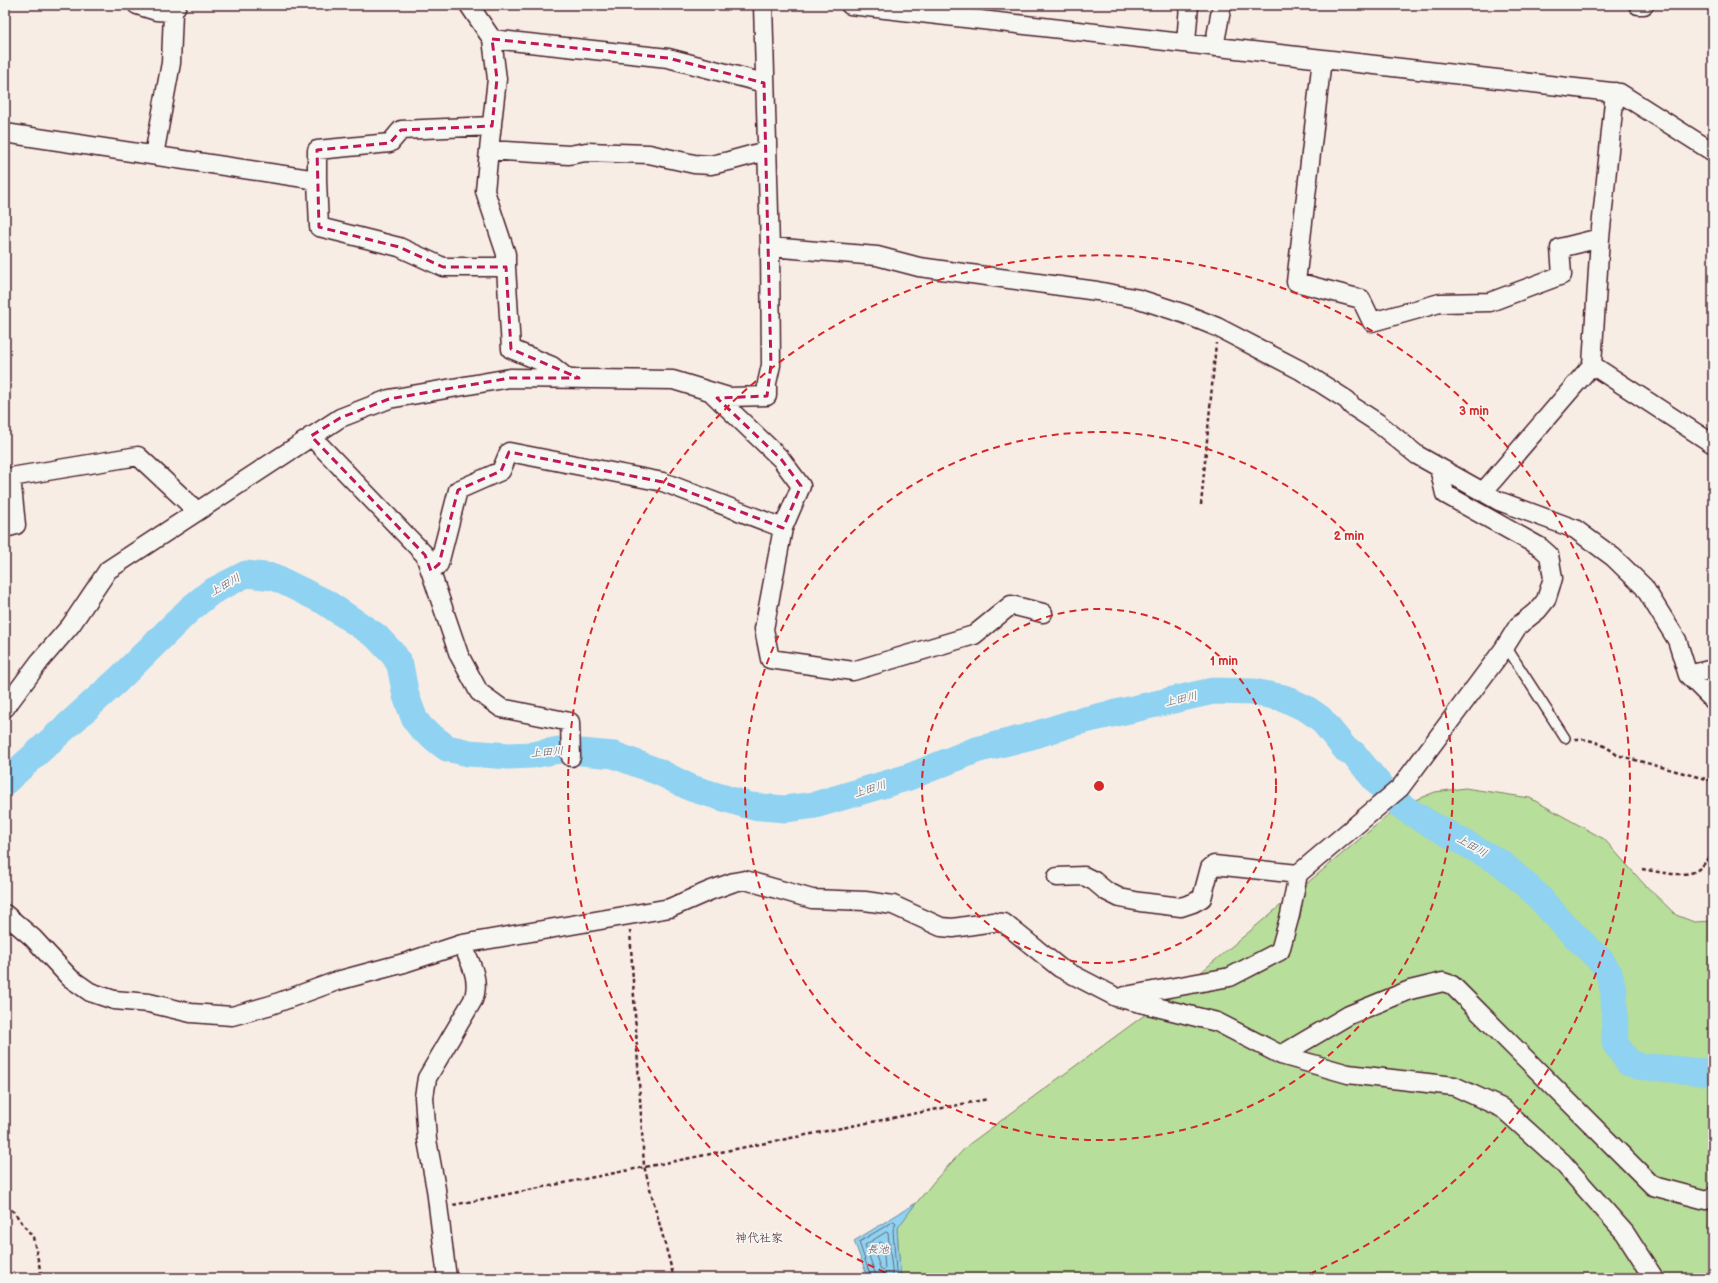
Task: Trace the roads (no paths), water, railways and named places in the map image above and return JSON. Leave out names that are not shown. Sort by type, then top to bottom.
[{"type":"street","points":[[137,5],[156,11],[175,9],[171,63],[154,155]]},
{"type":"street","points":[[469,5],[492,39],[497,79],[485,191],[506,254],[511,348],[552,366],[567,378]]},
{"type":"street","points":[[5,708],[40,661],[71,625],[108,570],[340,418],[389,399],[510,378],[673,380],[729,397],[767,396],[767,383],[771,365],[770,247],[764,83],[763,5]]},
{"type":"street","points":[[850,5],[1615,92],[1620,93],[1713,152]]},
{"type":"street","points":[[1186,43],[1189,5]]},
{"type":"street","points":[[1214,47],[1222,5]]},
{"type":"street","points":[[1638,5],[1644,5]]},
{"type":"street","points":[[492,39],[668,58],[764,83]]},
{"type":"street","points":[[1322,59],[1296,282],[1362,299],[1372,322],[1440,303],[1490,302],[1562,276],[1560,248],[1600,238]]},
{"type":"street","points":[[1483,492],[1592,365],[1600,238],[1615,92]]},
{"type":"street","points":[[492,126],[401,130],[390,143],[317,150],[319,227],[399,247],[443,267],[506,267]]},
{"type":"street","points":[[5,133],[317,180]]},
{"type":"street","points":[[489,150],[569,155],[586,152],[649,154],[694,164],[711,165],[766,151]]},
{"type":"street","points":[[770,247],[877,256],[919,267],[1096,291],[1139,299],[1185,314],[1217,327],[1300,370],[1378,423],[1417,455],[1439,468],[1499,501],[1575,529],[1612,557],[1644,587],[1677,640],[1688,675],[1713,700]]},
{"type":"street","points":[[1592,365],[1713,444]]},
{"type":"street","points":[[710,391],[781,459],[801,486],[783,528],[764,629],[770,659],[853,671],[974,635],[1011,605],[1043,613]]},
{"type":"street","points":[[311,436],[425,555],[459,655],[479,692],[501,708],[570,722],[571,757]]},
{"type":"street","points":[[430,571],[439,564],[458,490],[501,471],[509,452],[663,482],[783,528]]},
{"type":"street","points":[[5,528],[16,525],[11,477],[138,456],[197,512]]},
{"type":"street","points":[[1116,997],[1230,977],[1280,951],[1290,915],[1298,874],[1400,788],[1518,626],[1538,610],[1546,600],[1554,578],[1549,555],[1540,547],[1445,494],[1439,468]]},
{"type":"street","points":[[1688,675],[1713,668]]},
{"type":"street","points":[[1057,877],[1084,876],[1094,881],[1106,891],[1120,898],[1181,907],[1202,898],[1210,868],[1214,865],[1298,874]]},
{"type":"street","points":[[5,914],[33,938],[70,978],[90,992],[114,1000],[149,1003],[191,1013],[232,1016],[271,1005],[337,981],[404,963],[462,944],[670,908],[709,891],[734,882],[746,880],[812,899],[865,901],[893,905],[941,927],[953,928],[993,922],[1004,923],[1060,968],[1116,997],[1217,1022],[1281,1055],[1348,1074],[1454,1086],[1502,1108],[1567,1168],[1625,1233],[1654,1278]]},
{"type":"street","points":[[447,1278],[439,1208],[427,1140],[424,1097],[427,1078],[477,991],[477,982],[462,944]]},
{"type":"street","points":[[1281,1055],[1349,1015],[1410,990],[1443,982],[1452,985],[1653,1186],[1706,1200],[1713,1198]]},
{"type":"lane","points":[[1505,645],[1565,738]]},
{"type":"water","name":"長池","points":[[916,1203],[897,1229],[900,1271],[902,1278],[868,1278],[854,1241]]},
{"type":"waterway","name":"上田川","points":[[5,782],[118,680],[189,610],[211,592],[246,574],[274,577],[325,602],[376,636],[394,655],[400,665],[406,696],[415,720],[422,729],[447,748],[469,753],[509,756],[532,755],[559,750],[614,755],[659,772],[691,788],[750,806],[785,809],[815,805],[909,777],[976,750],[1028,737],[1076,722],[1213,691],[1253,692],[1284,698],[1307,709],[1320,718],[1347,751],[1354,754],[1377,782],[1401,806],[1423,820],[1501,863],[1535,893],[1565,926],[1601,961],[1609,973],[1614,994],[1615,1043],[1629,1063],[1637,1066],[1703,1072],[1713,1071]]},
{"type":"district","name":"神代社家","points":[[759,1238]]}]
